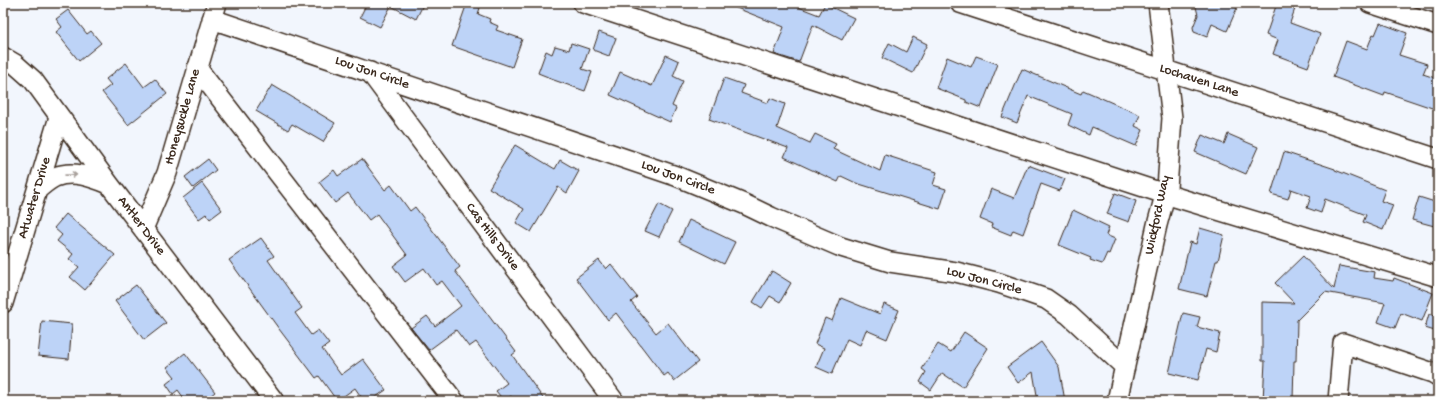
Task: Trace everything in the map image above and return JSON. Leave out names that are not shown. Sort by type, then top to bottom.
[{"type":"street","points":[[583,3],[1165,194],[1438,277]]},
{"type":"street","name":"Lochaven Lane","points":[[960,3],[1438,159]]},
{"type":"street","name":"Wickford Way","points":[[1117,401],[1167,188],[1172,118],[1158,3]]},
{"type":"street","points":[[1370,3],[1438,25]]},
{"type":"street","name":"Honeysuckle Lane","points":[[143,229],[167,173],[214,11]]},
{"type":"street","name":"Lou Jon Circle","points":[[214,11],[370,72],[676,176],[841,247],[890,262],[956,272],[1046,299],[1069,315],[1124,366]]},
{"type":"street","name":"Antler Drive","points":[[3,57],[15,64],[33,80],[109,184],[274,401]]},
{"type":"street","points":[[197,68],[454,401]]},
{"type":"street","name":"Cas Hills Drive","points":[[370,72],[614,401]]},
{"type":"street","name":"Atwater Drive","points":[[3,303],[59,116]]},
{"type":"street","points":[[37,190],[54,177],[70,174],[90,176],[109,184]]},
{"type":"street","points":[[1338,401],[1343,342],[1438,376]]},
{"type":"building","points":[[367,3],[424,3],[416,19],[391,6],[380,27],[360,17]]},
{"type":"building","points":[[467,3],[480,8],[478,14],[490,19],[489,22],[498,26],[496,30],[522,39],[512,67],[452,46]]},
{"type":"building","points":[[724,3],[788,3],[819,15],[825,4],[854,18],[842,40],[813,25],[799,62],[774,54],[784,27]]},
{"type":"building","points":[[1195,3],[1225,3],[1237,8],[1227,31],[1212,24],[1207,37],[1194,32],[1193,27],[1198,15]]},
{"type":"building","points":[[1277,3],[1297,3],[1290,23],[1320,34],[1308,67],[1273,54],[1278,40],[1266,35]]},
{"type":"building","points":[[68,10],[87,34],[91,31],[101,43],[79,61],[56,32],[62,27],[56,19]]},
{"type":"building","points":[[1380,23],[1407,33],[1399,55],[1427,64],[1423,74],[1438,79],[1438,110],[1385,92],[1384,96],[1333,77],[1346,41],[1367,49],[1373,34],[1375,35]]},
{"type":"building","points":[[599,32],[616,38],[609,56],[593,50]]},
{"type":"building","points":[[913,37],[927,44],[913,73],[882,58],[889,43],[906,52]]},
{"type":"building","points":[[571,43],[589,49],[582,69],[592,72],[585,91],[538,73],[546,51],[552,54],[555,46],[569,50]]},
{"type":"building","points":[[666,55],[679,61],[673,76],[683,81],[672,106],[676,108],[670,122],[610,95],[620,72],[652,86]]},
{"type":"building","points":[[976,56],[998,64],[981,108],[966,102],[966,100],[936,88],[947,57],[971,67]]},
{"type":"building","points":[[126,63],[144,87],[155,79],[167,94],[128,125],[102,92],[111,85],[106,79]]},
{"type":"building","points":[[1022,69],[1081,94],[1083,90],[1140,115],[1135,126],[1143,130],[1136,146],[1092,127],[1089,135],[1068,125],[1072,114],[1028,96],[1017,123],[1002,117]]},
{"type":"building","points":[[724,78],[744,85],[741,93],[768,103],[770,98],[785,104],[777,128],[810,143],[815,134],[836,144],[833,149],[880,171],[885,155],[937,172],[933,185],[946,189],[940,209],[856,183],[841,176],[838,182],[784,157],[788,148],[709,119]]},
{"type":"building","points":[[272,85],[335,123],[323,142],[292,124],[288,130],[256,111]]},
{"type":"building","points":[[1228,134],[1258,147],[1246,174],[1195,152],[1202,135],[1224,144]]},
{"type":"building","points":[[515,145],[555,169],[560,160],[579,171],[567,193],[558,187],[531,232],[516,223],[524,209],[489,188]]},
{"type":"building","points":[[1284,152],[1335,169],[1385,190],[1381,201],[1393,205],[1383,230],[1363,222],[1366,215],[1325,199],[1321,213],[1307,208],[1311,196],[1291,189],[1288,199],[1271,194]]},
{"type":"building","points":[[208,159],[216,170],[193,188],[185,177]]},
{"type":"building","points":[[362,159],[385,190],[391,185],[410,211],[415,207],[460,267],[455,271],[516,352],[512,355],[545,401],[515,401],[511,396],[504,401],[496,391],[507,383],[476,342],[469,347],[456,330],[429,350],[411,328],[427,316],[435,326],[461,306],[442,281],[436,285],[424,268],[405,282],[393,266],[407,255],[377,214],[369,220],[348,193],[335,203],[319,182],[334,170],[338,176]]},
{"type":"building","points":[[1028,165],[1065,179],[1060,191],[1041,184],[1023,234],[1013,230],[1011,235],[991,227],[992,224],[980,219],[991,189],[1014,198]]},
{"type":"building","points":[[202,183],[222,210],[210,219],[206,214],[199,219],[183,198]]},
{"type":"building","points":[[1115,193],[1136,201],[1129,222],[1107,214]]},
{"type":"building","points":[[1419,197],[1438,203],[1438,227],[1412,220]]},
{"type":"building","points":[[659,204],[672,211],[659,237],[645,231]]},
{"type":"building","points":[[1073,210],[1109,227],[1106,235],[1115,239],[1109,254],[1107,253],[1102,264],[1059,245]]},
{"type":"building","points":[[66,214],[115,255],[85,290],[70,277],[79,267],[69,259],[73,254],[57,241],[62,235],[54,228]]},
{"type":"building","points":[[689,220],[735,242],[724,264],[679,242]]},
{"type":"building","points":[[1200,228],[1224,235],[1218,261],[1216,261],[1207,296],[1179,289],[1190,242],[1196,244]]},
{"type":"building","points":[[261,238],[274,256],[268,260],[302,308],[295,313],[311,335],[318,330],[329,344],[322,349],[341,375],[363,359],[386,390],[370,401],[364,401],[355,388],[337,401],[319,376],[316,378],[229,260]]},
{"type":"building","points":[[1303,256],[1334,289],[1339,266],[1375,272],[1374,278],[1393,281],[1394,278],[1433,293],[1422,321],[1401,313],[1395,328],[1378,322],[1385,303],[1325,292],[1297,320],[1293,401],[1263,401],[1265,361],[1262,361],[1262,302],[1294,303],[1275,283]]},
{"type":"building","points":[[599,260],[606,269],[611,264],[637,297],[631,302],[656,333],[668,323],[698,362],[674,381],[668,373],[664,376],[616,313],[608,320],[576,278]]},
{"type":"building","points":[[772,271],[791,283],[780,302],[770,296],[762,308],[753,302]]},
{"type":"building","points":[[136,285],[166,323],[144,340],[115,301]]},
{"type":"building","points":[[841,298],[880,314],[884,304],[899,310],[887,339],[866,330],[860,345],[847,339],[832,374],[816,367],[824,348],[815,344],[825,318],[832,321]]},
{"type":"building","points":[[1183,313],[1200,317],[1197,327],[1220,333],[1216,352],[1206,349],[1198,380],[1169,373]]},
{"type":"building","points":[[1429,314],[1438,317],[1438,332],[1425,328]]},
{"type":"building","points":[[42,321],[72,324],[69,359],[38,356]]},
{"type":"building","points":[[964,332],[988,348],[963,387],[942,373],[931,390],[920,382],[926,372],[922,369],[938,344],[951,352]]},
{"type":"building","points":[[1041,342],[1059,367],[1065,401],[1038,401],[1033,372],[1018,383],[1007,367]]},
{"type":"building","points":[[185,353],[215,392],[204,401],[186,401],[178,390],[173,394],[166,384],[175,377],[167,367]]}]
